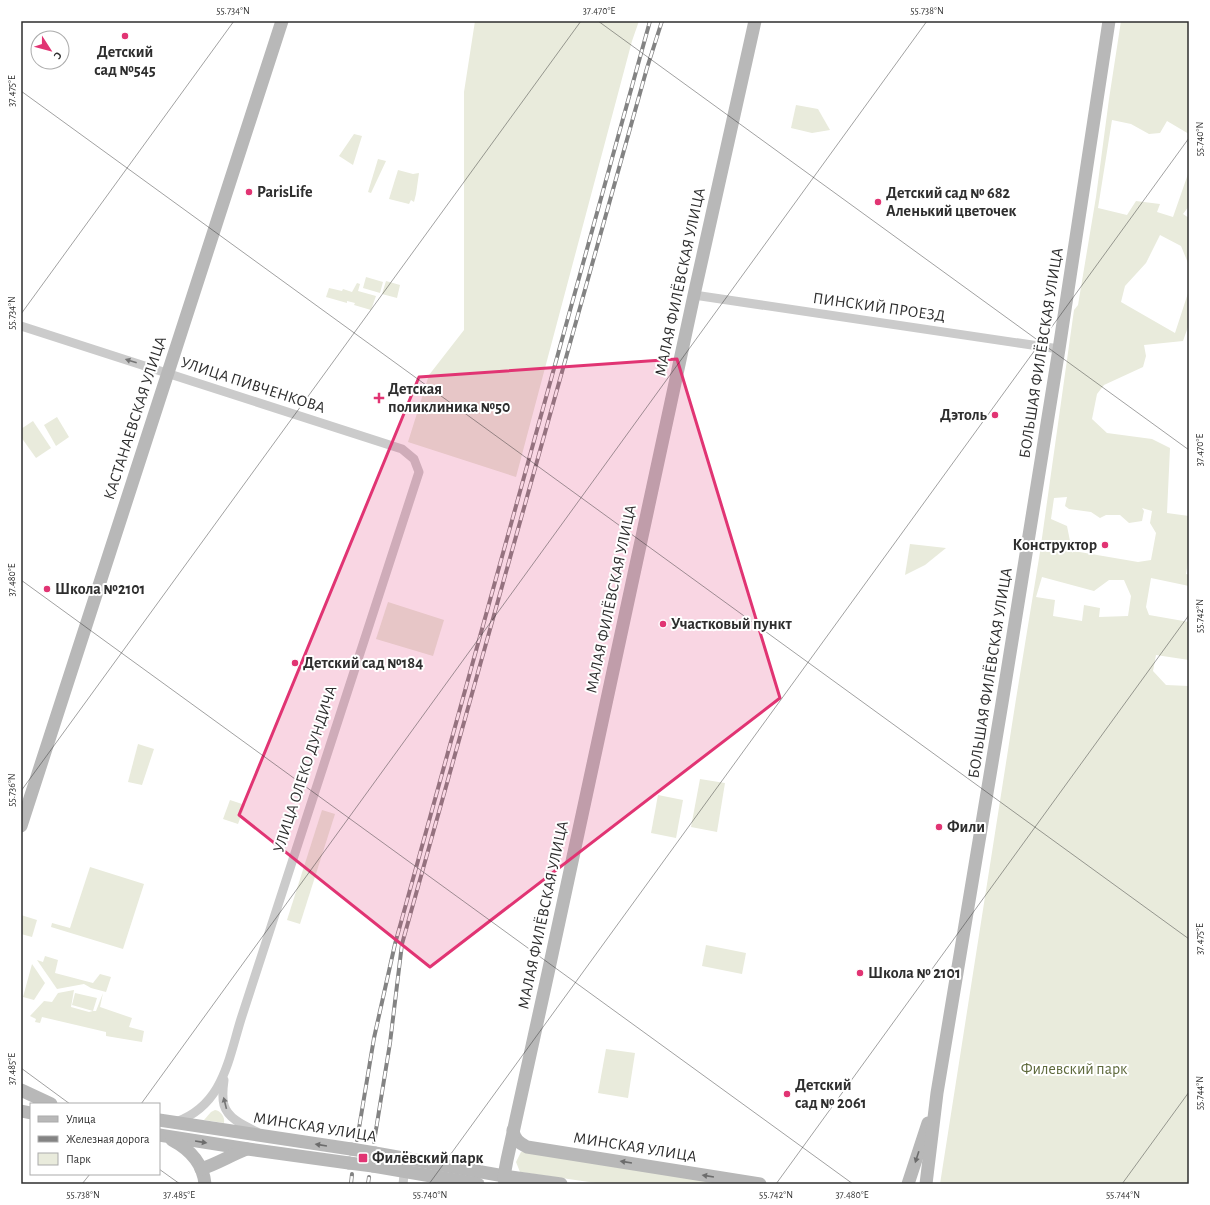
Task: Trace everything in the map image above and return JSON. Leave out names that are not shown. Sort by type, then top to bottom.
[{"type":"street","name":"КАСТАНАЕВСКАЯ УЛИЦА","points":[[21,826],[282,21]]},
{"type":"street","name":"МАЛАЯ ФИЛЁВСКАЯ УЛИЦА","points":[[505,1180],[513,1130],[755,21]]},
{"type":"street","name":"БОЛЬШАЯ ФИЛЁВСКАЯ УЛИЦА","points":[[926,1184],[937,1093],[1002,703],[1110,21]]},
{"type":"street","name":"ПИНСКИЙ ПРОЕЗД","points":[[694,295],[1059,349]]},
{"type":"street","name":"УЛИЦА ПИВЧЕНКОВА","points":[[21,326],[168,372],[402,449],[414,459],[419,472]]},
{"type":"street","name":"УЛИЦА ОЛЕКО ДУНДИЧА","points":[[174,1122],[186,1118],[200,1110],[217,1090],[224,1076],[241,1019],[419,472]]},
{"type":"street","name":"УЛИЦА ОЛЕКО ДУНДИЧА","points":[[224,1076],[224,1105],[229,1114],[237,1121],[264,1136]]},
{"type":"street","points":[[21,1090],[48,1103]]},
{"type":"street","name":"БОЛЬШАЯ ФИЛЁВСКАЯ УЛИЦА","points":[[908,1184],[937,1093]]},
{"type":"street","points":[[21,1100],[43,1103]]},
{"type":"street","name":"МИНСКАЯ УЛИЦА","points":[[160,1120],[406,1158],[505,1180],[561,1184]]},
{"type":"street","name":"МИНСКАЯ УЛИЦА","points":[[513,1130],[514,1136],[518,1141],[527,1146],[760,1184]]},
{"type":"street","name":"МИНСКАЯ УЛИЦА","points":[[161,1135],[248,1149],[373,1166],[404,1178],[478,1184]]},
{"type":"street","points":[[161,1135],[182,1145],[190,1151],[201,1169],[205,1184]]},
{"type":"street","points":[[201,1169],[216,1164],[236,1153],[248,1149]]},
{"type":"street","points":[[404,1178],[406,1158]]},
{"type":"highlighted area","points":[[677,359],[780,698],[430,967],[239,815],[419,377]]},
{"type":"green space","points":[[475,21],[639,21],[632,41],[516,477],[408,442],[429,375],[464,330],[464,92]]},
{"type":"green space","name":"Филевский парк","points":[[1121,21],[1189,21],[1189,134],[1167,121],[1160,133],[1149,134],[1131,124],[1112,120],[1098,208],[1127,215],[1136,201],[1160,204],[1157,212],[1173,217],[1189,174],[1189,206],[1183,214],[1189,218],[1189,269],[1181,246],[1160,235],[1146,263],[1125,286],[1121,302],[1175,333],[1189,290],[1189,324],[1183,341],[1144,345],[1146,356],[1143,367],[1104,385],[1097,394],[1092,419],[1107,433],[1152,439],[1170,448],[1167,513],[1189,516],[1189,556],[1186,574],[1189,575],[1189,586],[1151,578],[1146,607],[1149,615],[1189,622],[1189,660],[1156,655],[1153,671],[1166,685],[1189,686],[1189,1184],[940,1184],[1040,552],[1074,310],[1078,305],[1096,197]],"holes":[[[1067,497],[1065,506],[1069,509],[1091,512],[1100,518],[1106,515],[1120,515],[1129,523],[1142,521],[1144,511],[1142,508],[1152,511],[1150,523],[1156,533],[1151,560],[1138,562],[1068,550],[1070,541],[1067,526],[1051,519],[1054,498]],[[1042,577],[1094,591],[1109,580],[1124,580],[1131,596],[1128,616],[1099,617],[1100,608],[1084,605],[1082,621],[1053,616],[1055,600],[1036,597]]]},
{"type":"green space","points":[[796,105],[818,109],[830,130],[812,133],[791,128]]},
{"type":"green space","points":[[354,134],[362,136],[353,165],[339,156]]},
{"type":"green space","points":[[378,159],[386,161],[371,193],[368,192]]},
{"type":"green space","points":[[398,170],[413,174],[419,173],[414,202],[411,200],[409,204],[389,199]]},
{"type":"green space","points":[[366,277],[383,282],[380,293],[363,288]]},
{"type":"green space","points":[[386,281],[400,285],[397,298],[382,294]]},
{"type":"green space","points":[[357,283],[360,284],[358,291],[376,296],[371,310],[354,305],[355,303],[347,301],[347,303],[326,297],[329,288],[342,291],[343,289],[352,292]]},
{"type":"green space","points":[[57,417],[69,437],[56,446],[44,425]]},
{"type":"green space","points":[[33,421],[51,448],[36,458],[21,437],[21,429]]},
{"type":"green space","points":[[910,544],[946,548],[925,565],[905,575]]},
{"type":"green space","points":[[388,602],[444,620],[433,656],[376,639]]},
{"type":"green space","points":[[138,744],[154,749],[142,785],[128,782]]},
{"type":"green space","points":[[700,779],[725,783],[717,832],[691,827]]},
{"type":"green space","points":[[658,795],[683,800],[676,838],[651,833]]},
{"type":"green space","points":[[230,800],[245,805],[238,824],[223,819]]},
{"type":"green space","points":[[322,810],[335,814],[300,924],[287,920]]},
{"type":"green space","points":[[90,867],[144,884],[123,949],[51,927],[52,923],[70,928]]},
{"type":"green space","points":[[21,915],[37,920],[32,937],[21,934]]},
{"type":"green space","points":[[706,945],[746,953],[742,974],[702,966]]},
{"type":"green space","points":[[45,956],[58,960],[55,973],[93,983],[100,974],[111,977],[106,992],[91,988],[84,984],[57,989],[37,960],[43,962]]},
{"type":"green space","points":[[32,964],[45,983],[34,1000],[23,997]]},
{"type":"green space","points":[[74,990],[71,1007],[89,1012],[96,1011],[103,993],[100,1007],[132,1018],[129,1027],[144,1031],[142,1042],[106,1036],[106,1032],[42,1017],[40,1023],[35,1022],[36,1019],[30,1016],[44,1001],[52,1002],[58,993]]},
{"type":"green space","points":[[75,993],[97,998],[93,1011],[72,1005]]},
{"type":"green space","points":[[606,1049],[635,1053],[628,1098],[598,1093]]},
{"type":"green space","points":[[215,1110],[222,1115],[224,1123],[204,1120],[211,1112]]},
{"type":"green space","points":[[528,1151],[727,1184],[603,1184],[520,1172],[516,1162],[521,1152]]},
{"type":"railway","points":[[357,1140],[374,1038],[395,944],[650,21]]},
{"type":"railway","points":[[374,1142],[390,1043],[402,944],[647,68],[662,21]]},
{"type":"railway","points":[[351,1184],[352,1174]]},
{"type":"railway","points":[[368,1184],[369,1177]]},
{"type":"place","name":"Детский сад №545","points":[[125,36]]},
{"type":"place","name":"ParisLife","points":[[249,192]]},
{"type":"place","name":"Детский сад № 682 Аленький цветочек","points":[[878,202]]},
{"type":"place","name":"Детская поликлиника №50","points":[[379,398]]},
{"type":"place","name":"Дэтоль","points":[[995,415]]},
{"type":"place","name":"Конструктор","points":[[1105,545]]},
{"type":"place","name":"Школа №2101","points":[[47,589]]},
{"type":"place","name":"Участковый пункт","points":[[663,624]]},
{"type":"place","name":"Детский сад №184","points":[[295,663]]},
{"type":"place","name":"Фили","points":[[939,827]]},
{"type":"place","name":"Школа № 2101","points":[[860,973]]},
{"type":"place","name":"Детский сад № 2061","points":[[787,1094]]},
{"type":"place","name":"Филёвский парк","points":[[363,1158]]}]
